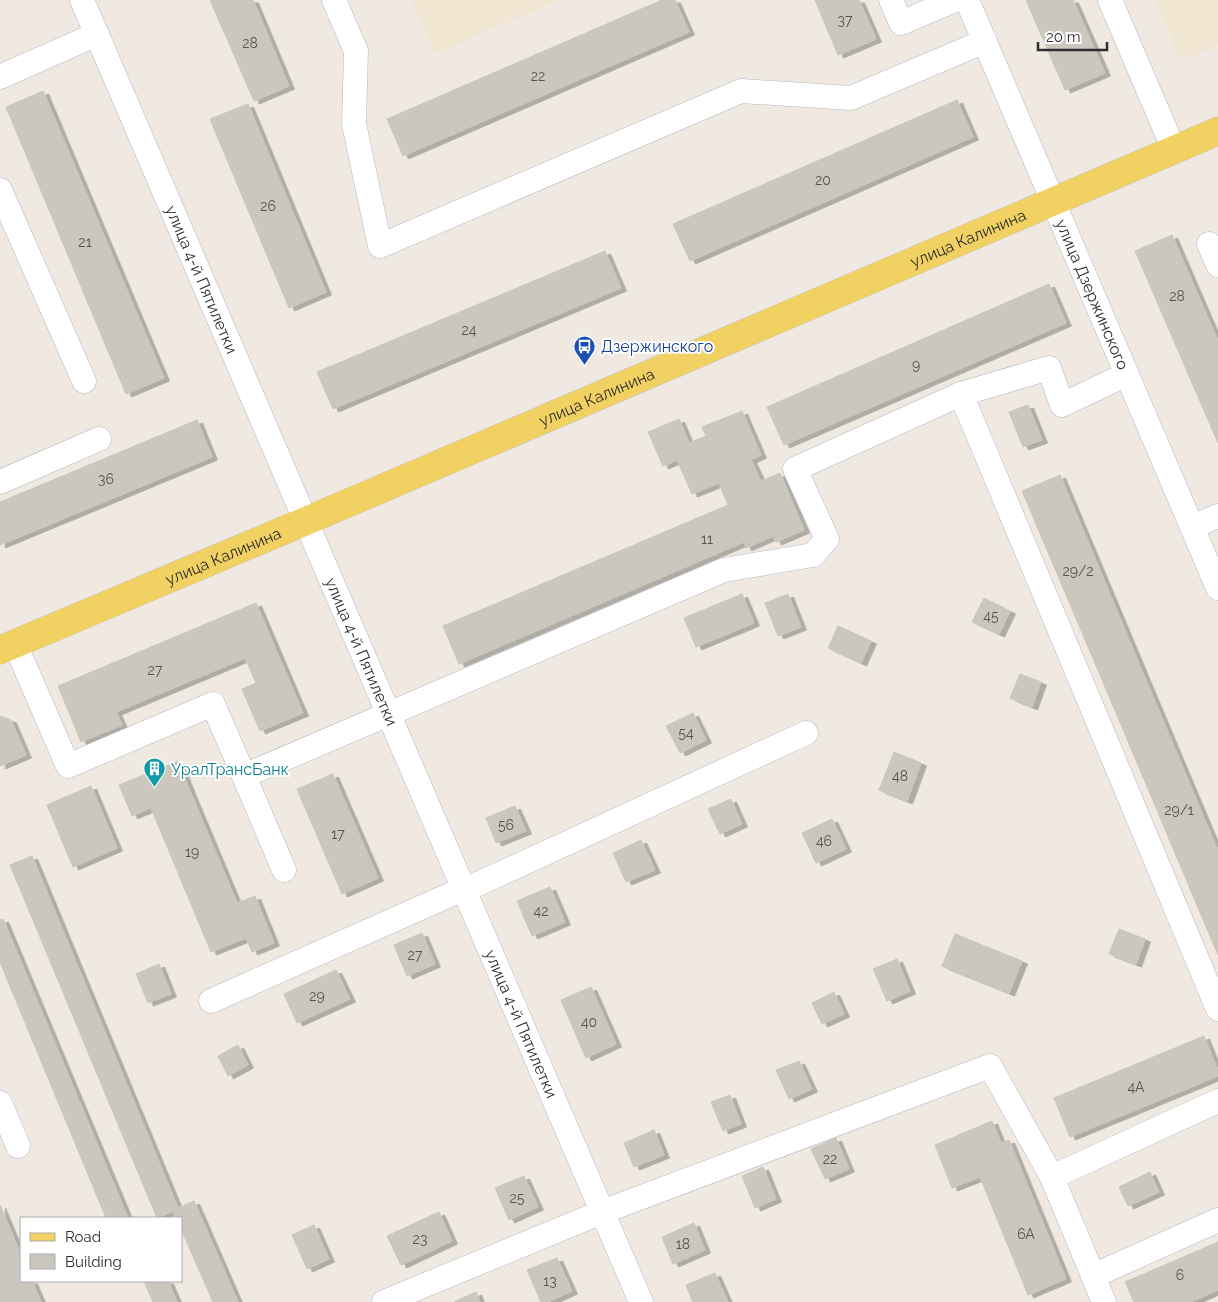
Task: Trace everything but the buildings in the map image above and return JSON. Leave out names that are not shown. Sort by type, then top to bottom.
[{"type":"main road","name":"улица Калинина","points":[[8,647],[1218,131]]},
{"type":"street","name":"улица 4-й Пятилетки","points":[[82,0],[640,1302]]},
{"type":"street","points":[[334,0],[356,52],[354,124],[380,246],[741,91],[851,98],[985,42]]},
{"type":"street","points":[[891,0],[901,23],[956,0]]},
{"type":"street","name":"улица Дзержинского","points":[[967,0],[1218,588]]},
{"type":"street","points":[[1110,0],[1174,150]]},
{"type":"street","points":[[2,71],[97,34]]},
{"type":"street","points":[[0,190],[84,381]]},
{"type":"street","points":[[244,776],[724,570],[813,555],[827,539],[795,469],[961,394],[1049,368],[1062,405],[1127,374]]},
{"type":"street","points":[[961,394],[1218,1009]]},
{"type":"street","points":[[0,482],[99,439]]},
{"type":"street","points":[[1192,528],[1218,516]]},
{"type":"street","points":[[8,647],[68,766],[213,704],[284,870]]},
{"type":"street","points":[[211,1001],[478,884],[806,733]]},
{"type":"street","points":[[384,1302],[602,1212],[990,1066],[1052,1177],[1104,1302]]},
{"type":"street","points":[[1052,1177],[1218,1101]]},
{"type":"street","points":[[0,1103],[18,1146]]},
{"type":"street","points":[[1093,1276],[1218,1220]]},
{"type":"shaded area","points":[[412,0],[558,0],[435,54]]},
{"type":"shaded area","points":[[1155,0],[1218,0],[1218,45],[1181,61]]},
{"type":"place","name":"Дзержинского","points":[[585,365]]},
{"type":"place","name":"УралТрансБанк","points":[[155,788]]}]
